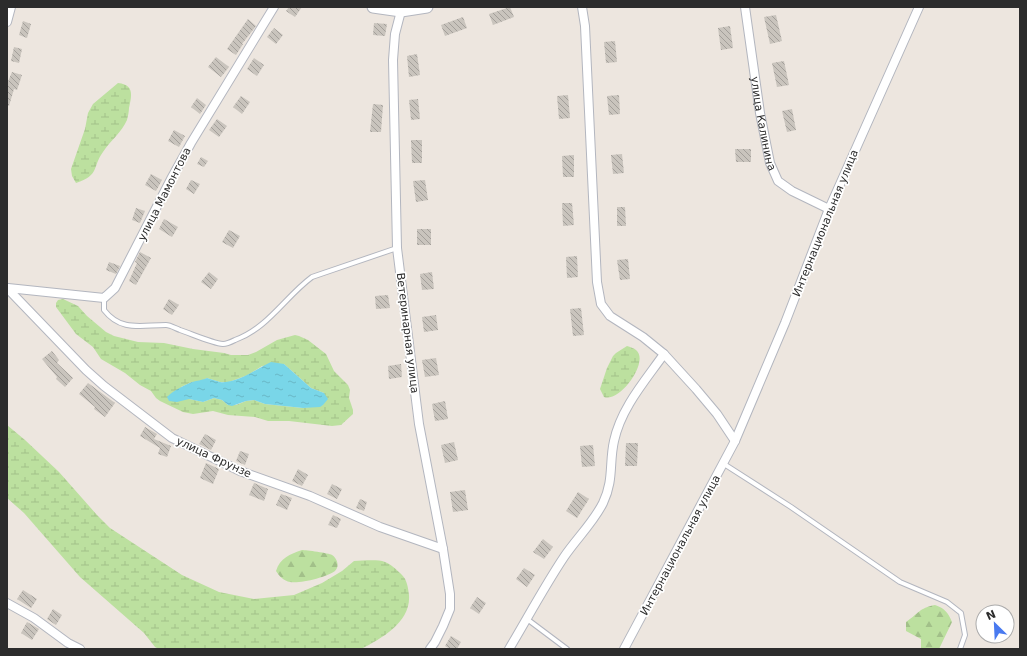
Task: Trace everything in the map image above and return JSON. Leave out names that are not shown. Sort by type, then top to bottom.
[{"type":"street","points":[[7,22],[11,7]]},
{"type":"street","name":"улица Мамонтова","points":[[104,298],[115,288],[191,143],[274,7]]},
{"type":"street","points":[[373,7],[401,11],[427,7]]},
{"type":"street","points":[[582,7],[585,26],[597,282],[601,304],[610,316],[643,337],[664,354],[712,409],[735,441]]},
{"type":"street","name":"улица Калинина","points":[[745,7],[758,106],[770,163],[778,181],[792,191],[829,209]]},
{"type":"street","name":"Интернациональная улица","points":[[624,649],[735,441],[785,323],[829,209],[919,7]]},
{"type":"street","name":"Ветеринарная улица","points":[[401,11],[395,34],[393,60],[397,248],[419,424],[450,594],[450,609],[438,637],[430,649]]},
{"type":"street","points":[[8,288],[104,298]]},
{"type":"street","name":"улица Фрунзе","points":[[8,288],[86,370],[104,386],[172,438],[240,471],[310,496],[380,527],[443,549]]},
{"type":"street","points":[[509,649],[553,573],[602,504],[608,492],[612,471],[613,447],[617,429],[629,403],[664,354]]},
{"type":"street","points":[[7,603],[34,618],[68,643],[80,649]]},
{"type":"lane","points":[[104,298],[104,310],[110,318],[119,324],[137,327],[167,325],[225,344],[239,339],[255,330],[268,320],[304,283],[312,277],[397,248]]},
{"type":"lane","points":[[724,464],[791,507],[900,582],[947,602],[961,613],[965,635],[960,649]]},
{"type":"lane","points":[[527,619],[567,649]]},
{"type":"green space","points":[[118,83],[127,86],[131,91],[127,120],[122,129],[103,152],[92,174],[84,180],[76,183],[72,176],[71,169],[85,129],[88,113],[93,104]]},
{"type":"green space","points":[[63,299],[78,306],[87,316],[106,332],[114,336],[138,342],[164,343],[231,355],[248,355],[277,340],[295,335],[299,336],[308,340],[326,354],[334,371],[348,385],[350,390],[349,398],[353,414],[341,425],[332,426],[289,421],[268,421],[255,417],[228,415],[213,411],[193,414],[183,412],[160,401],[151,391],[101,359],[93,347],[76,334],[56,307],[58,300]],"holes":[[[284,364],[311,388],[324,393],[323,405],[303,408],[265,404],[254,400],[236,405],[228,405],[222,400],[214,398],[203,402],[189,399],[181,387],[192,382],[200,382],[207,378],[220,382],[229,382],[248,375],[262,366]]]},
{"type":"green space","points":[[627,346],[635,349],[639,355],[639,363],[636,371],[625,388],[618,394],[611,397],[604,397],[600,389],[607,368],[613,356]]},
{"type":"green space","points":[[7,425],[59,472],[110,528],[182,575],[219,592],[254,599],[294,595],[322,583],[342,571],[354,561],[382,561],[394,567],[406,581],[409,595],[405,613],[394,628],[378,640],[361,649],[159,649],[155,647],[144,633],[80,577],[24,513],[7,498]]},
{"type":"green space","points":[[302,550],[332,555],[337,562],[337,569],[326,576],[313,580],[300,582],[286,581],[276,571],[280,563],[286,557]]},
{"type":"green space","points":[[935,605],[945,611],[952,622],[939,649],[921,649],[921,639],[906,631],[906,622],[922,610]]},
{"type":"water","points":[[271,362],[284,364],[311,388],[324,393],[328,399],[320,407],[303,408],[265,404],[254,400],[232,406],[228,405],[222,400],[214,398],[203,402],[189,399],[177,402],[169,401],[167,397],[176,390],[192,382],[207,378],[220,382],[233,381]]},
{"type":"building","points":[[289,7],[302,7],[295,17],[286,11]]},
{"type":"building","points":[[510,7],[514,17],[493,25],[489,14]]},
{"type":"building","points":[[776,15],[782,41],[770,44],[764,17]]},
{"type":"building","points":[[463,17],[467,28],[445,36],[441,25]]},
{"type":"building","points":[[248,19],[256,26],[242,44],[236,55],[227,49]]},
{"type":"building","points":[[23,21],[31,24],[27,38],[19,35]]},
{"type":"building","points":[[374,23],[387,24],[385,36],[373,35]]},
{"type":"building","points":[[730,26],[733,48],[721,50],[718,28]]},
{"type":"building","points":[[274,28],[283,35],[276,44],[267,37]]},
{"type":"building","points":[[615,41],[617,62],[606,63],[604,42]]},
{"type":"building","points":[[14,47],[22,49],[19,63],[11,61]]},
{"type":"building","points":[[417,54],[420,75],[409,77],[407,56]]},
{"type":"building","points":[[216,57],[229,67],[221,77],[208,67]]},
{"type":"building","points":[[254,58],[264,65],[257,76],[247,69]]},
{"type":"building","points":[[784,61],[789,85],[777,87],[772,63]]},
{"type":"building","points":[[12,72],[22,75],[17,90],[14,89],[9,106],[7,105],[7,84]]},
{"type":"building","points":[[568,95],[570,118],[559,119],[557,96]]},
{"type":"building","points":[[619,95],[620,114],[609,115],[607,96]]},
{"type":"building","points":[[241,96],[250,102],[242,114],[233,107]]},
{"type":"building","points":[[197,98],[206,105],[200,114],[191,107]]},
{"type":"building","points":[[418,99],[420,119],[411,120],[409,100]]},
{"type":"building","points":[[373,104],[383,105],[381,132],[370,132]]},
{"type":"building","points":[[792,109],[796,130],[787,132],[782,111]]},
{"type":"building","points":[[217,119],[227,126],[219,137],[209,130]]},
{"type":"building","points":[[174,130],[185,136],[179,147],[168,141]]},
{"type":"building","points":[[411,140],[422,140],[422,163],[412,163]]},
{"type":"building","points":[[735,149],[751,149],[751,162],[736,162]]},
{"type":"building","points":[[622,154],[624,173],[613,174],[611,155]]},
{"type":"building","points":[[574,155],[574,177],[563,177],[562,156]]},
{"type":"building","points":[[201,157],[208,161],[204,167],[197,164]]},
{"type":"building","points":[[151,174],[162,180],[156,191],[145,185]]},
{"type":"building","points":[[191,180],[200,184],[194,194],[186,189]]},
{"type":"building","points":[[425,180],[428,200],[416,202],[413,181]]},
{"type":"building","points":[[562,203],[572,203],[574,225],[563,226]]},
{"type":"building","points":[[617,207],[625,207],[626,226],[617,226]]},
{"type":"building","points":[[136,208],[145,211],[140,223],[132,220]]},
{"type":"building","points":[[164,219],[178,227],[172,237],[159,229]]},
{"type":"building","points":[[417,229],[431,229],[431,245],[417,245]]},
{"type":"building","points":[[229,230],[240,236],[233,248],[222,242]]},
{"type":"building","points":[[140,252],[151,258],[136,285],[129,281]]},
{"type":"building","points":[[577,256],[578,277],[567,278],[566,257]]},
{"type":"building","points":[[628,259],[630,279],[620,280],[617,260]]},
{"type":"building","points":[[109,262],[120,266],[116,274],[106,270]]},
{"type":"building","points":[[209,272],[218,279],[211,289],[201,282]]},
{"type":"building","points":[[432,272],[434,289],[422,290],[420,274]]},
{"type":"building","points":[[388,295],[390,308],[376,309],[375,296]]},
{"type":"building","points":[[169,299],[179,305],[172,315],[163,309]]},
{"type":"building","points":[[581,308],[584,335],[573,336],[570,309]]},
{"type":"building","points":[[436,315],[438,330],[424,332],[422,317]]},
{"type":"building","points":[[52,351],[59,360],[57,363],[73,378],[65,387],[56,379],[57,377],[42,359]]},
{"type":"building","points":[[436,358],[439,375],[425,377],[422,360]]},
{"type":"building","points":[[401,364],[402,377],[389,379],[388,366]]},
{"type":"building","points":[[88,383],[115,403],[105,417],[94,409],[95,407],[79,394]]},
{"type":"building","points":[[445,401],[448,419],[435,421],[432,404]]},
{"type":"building","points":[[145,427],[157,434],[154,439],[171,446],[167,457],[158,454],[160,448],[140,436]]},
{"type":"building","points":[[205,434],[216,440],[211,450],[199,444]]},
{"type":"building","points":[[454,442],[458,460],[445,463],[441,445]]},
{"type":"building","points":[[626,443],[638,443],[637,466],[625,466]]},
{"type":"building","points":[[593,445],[595,466],[582,467],[580,446]]},
{"type":"building","points":[[240,451],[249,454],[245,465],[236,461]]},
{"type":"building","points":[[206,463],[219,469],[213,484],[200,478]]},
{"type":"building","points":[[298,469],[308,475],[302,486],[292,481]]},
{"type":"building","points":[[254,483],[268,489],[264,501],[249,495]]},
{"type":"building","points":[[332,484],[342,489],[337,499],[327,494]]},
{"type":"building","points":[[465,490],[468,510],[453,512],[450,492]]},
{"type":"building","points":[[578,492],[589,499],[577,518],[566,511]]},
{"type":"building","points":[[281,494],[292,498],[287,510],[276,505]]},
{"type":"building","points":[[360,499],[367,502],[364,511],[356,508]]},
{"type":"building","points":[[333,515],[341,519],[337,528],[328,525]]},
{"type":"building","points":[[543,539],[553,547],[544,559],[533,552]]},
{"type":"building","points":[[524,568],[535,575],[527,587],[516,579]]},
{"type":"building","points":[[23,590],[37,599],[31,608],[17,599]]},
{"type":"building","points":[[477,597],[486,603],[479,614],[470,608]]},
{"type":"building","points":[[53,609],[62,615],[56,625],[47,619]]},
{"type":"building","points":[[27,622],[39,629],[32,640],[21,633]]},
{"type":"building","points":[[451,636],[461,642],[457,649],[450,649],[445,646]]}]
